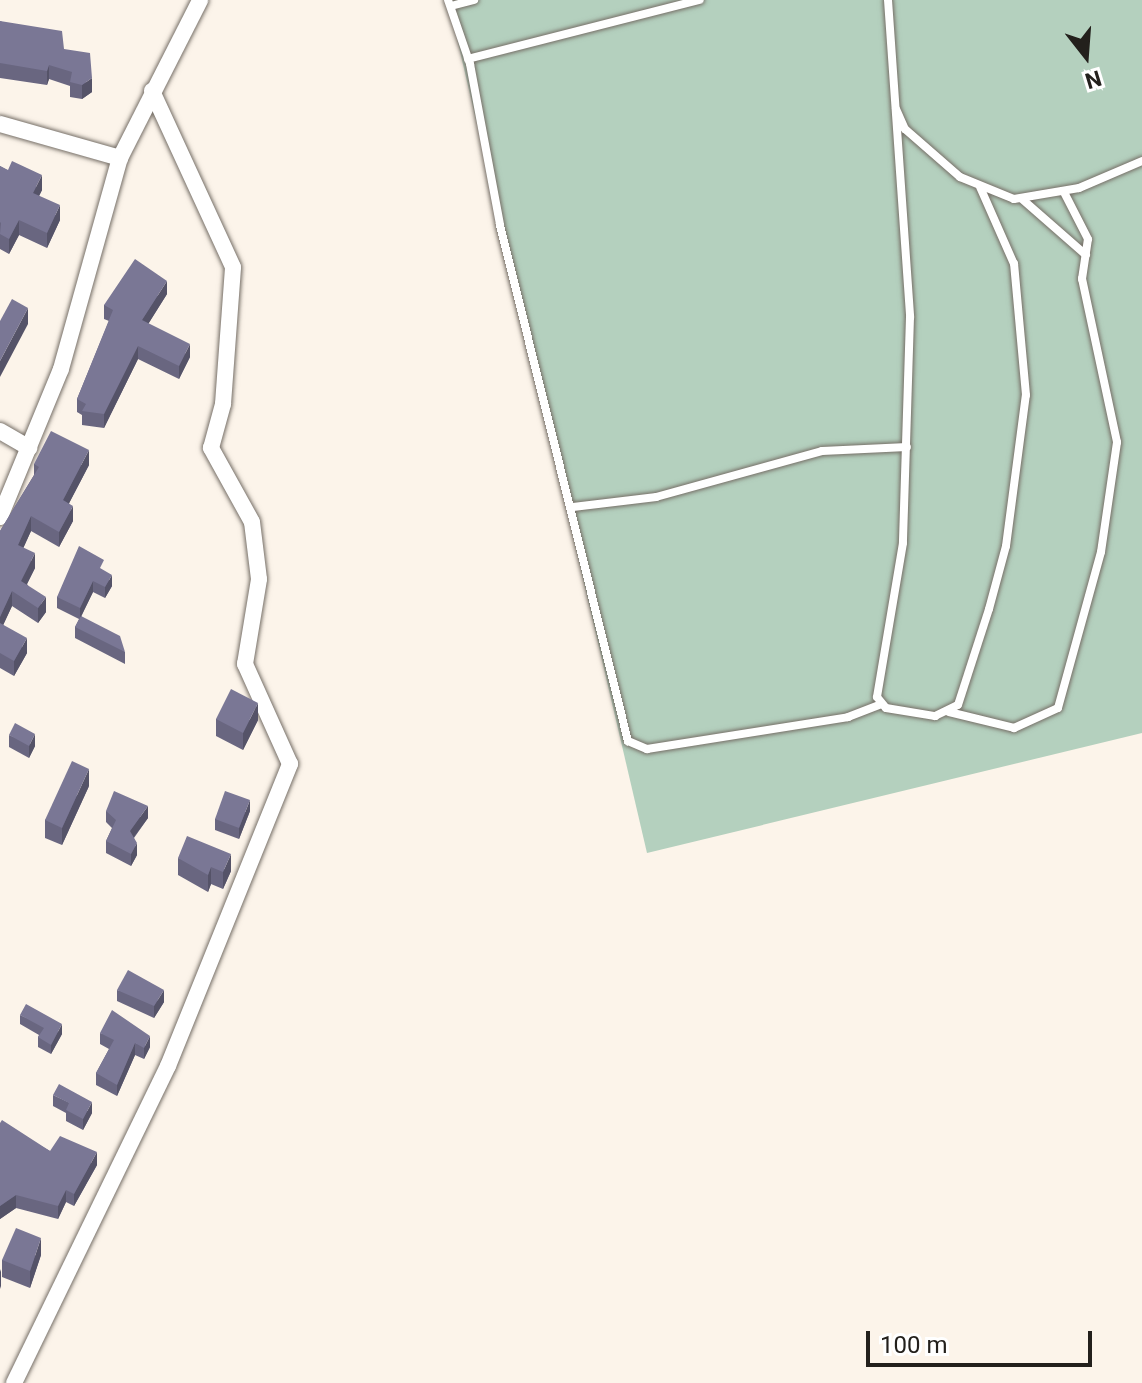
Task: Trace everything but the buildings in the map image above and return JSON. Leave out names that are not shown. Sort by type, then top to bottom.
[{"type":"street","points":[[0,517],[61,369],[120,158],[200,0]]},
{"type":"street","points":[[14,1383],[168,1066],[290,764],[245,664],[259,579],[252,522],[211,448],[223,404],[233,267],[152,91]]},
{"type":"street","points":[[0,124],[120,158]]},
{"type":"street","points":[[0,431],[30,448]]},
{"type":"lane","points":[[474,0],[450,3],[468,59],[500,225],[632,746],[848,717],[882,704],[906,713],[949,712],[1014,728],[1058,708],[1101,552],[1117,442],[1088,312],[1084,224],[1064,192]]},
{"type":"lane","points":[[651,0],[654,11]]},
{"type":"lane","points":[[468,59],[700,0]]},
{"type":"lane","points":[[882,704],[879,673],[903,543],[909,274],[888,0]]},
{"type":"lane","points":[[894,105],[925,149],[980,187],[1022,199],[1086,255]]},
{"type":"lane","points":[[1022,199],[1064,192],[1142,161]]},
{"type":"lane","points":[[949,712],[967,680],[1006,546],[1026,395],[1014,264],[980,187]]},
{"type":"lane","points":[[573,507],[656,497],[822,451],[907,447]]},
{"type":"green space","points":[[448,0],[1142,0],[1142,733],[647,853]]}]
